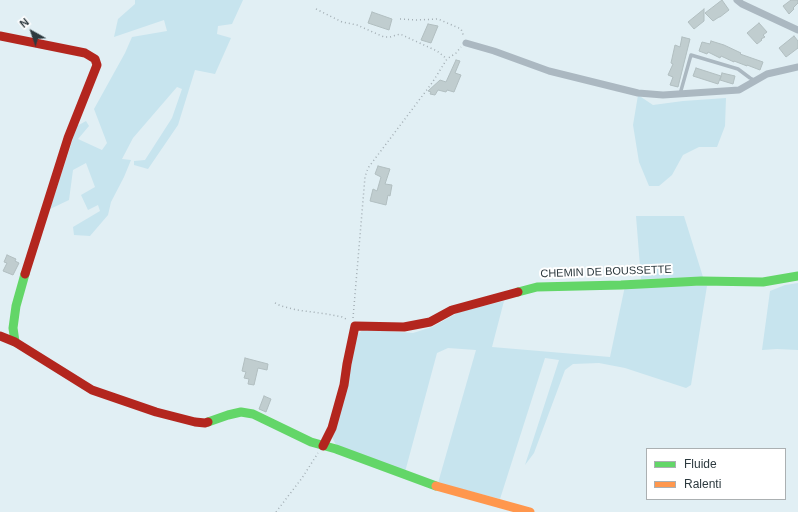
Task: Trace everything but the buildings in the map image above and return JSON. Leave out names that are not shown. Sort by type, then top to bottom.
[{"type":"street","points":[[737,0],[742,4],[798,30]]},
{"type":"street","points":[[0,36],[85,53],[95,59],[97,65],[68,138],[25,273],[16,306],[13,328],[15,342]]},
{"type":"street","points":[[466,43],[494,51],[549,71],[638,93],[663,95],[739,90],[767,74],[798,67]]},
{"type":"street","name":"CHEMIN DE BOUSSETTE","points":[[353,324],[404,327],[430,322],[452,310],[537,286],[621,285],[701,281],[763,282],[798,276]]},
{"type":"street","points":[[323,446],[332,428],[344,385],[353,324]]},
{"type":"street","points":[[0,336],[15,342],[92,390],[122,401],[156,412],[195,422],[205,423],[241,412],[253,414],[311,442],[336,449],[434,486],[530,512]]},
{"type":"lane","points":[[680,94],[691,55],[738,69],[755,80]]},
{"type":"path","points":[[316,9],[342,22],[357,25],[384,37],[390,38],[400,34],[437,51],[447,59]]},
{"type":"path","points":[[353,324],[368,168],[432,83],[447,59],[456,53],[466,43],[461,29],[438,19],[400,19]]},
{"type":"path","points":[[275,303],[297,310],[342,317],[353,324]]},
{"type":"path","points":[[276,512],[302,478],[323,446]]},
{"type":"shaded area","points":[[135,0],[243,0],[232,24],[218,26],[217,34],[231,38],[215,74],[195,70],[178,125],[148,169],[134,165],[134,161],[145,160],[172,118],[182,89],[177,87],[133,138],[122,159],[131,160],[111,202],[108,215],[90,236],[74,235],[73,227],[100,211],[98,205],[88,210],[81,195],[95,187],[86,163],[73,170],[69,200],[50,209],[77,126],[86,121],[89,126],[78,139],[102,150],[107,143],[94,109],[125,53],[132,37],[167,31],[164,20],[114,37],[118,19],[135,4]]},
{"type":"shaded area","points":[[638,95],[653,105],[726,98],[725,126],[717,147],[699,147],[683,155],[672,175],[659,186],[649,186],[639,162],[633,125]]},
{"type":"shaded area","points":[[636,216],[684,216],[703,277],[641,279]]},
{"type":"shaded area","points":[[798,283],[798,350],[762,350],[770,291],[785,285]]},
{"type":"shaded area","points":[[625,286],[707,286],[691,385],[686,388],[625,368],[599,363],[573,364],[565,370],[534,453],[525,465],[559,360],[545,358],[500,499],[438,483],[476,350],[448,348],[437,353],[405,472],[336,445],[332,437],[354,337],[364,329],[413,333],[432,327],[459,312],[504,301],[492,347],[610,357]]},
{"type":"traffic: fast","points":[[15,342],[13,328],[16,306],[25,274]]},
{"type":"traffic: fast","points":[[518,292],[537,287],[701,281],[763,282],[798,276]]},
{"type":"traffic: fast","points":[[208,422],[241,412],[253,414],[311,442],[336,449],[436,486]]},
{"type":"traffic: slow","points":[[436,486],[530,512]]},
{"type":"traffic: jam","points":[[0,36],[85,53],[95,59],[97,65],[68,138],[25,274]]},
{"type":"traffic: jam","points":[[323,446],[332,428],[344,385],[355,326],[404,327],[430,322],[452,310],[518,292]]},
{"type":"traffic: jam","points":[[0,336],[15,342],[92,390],[156,412],[195,422],[208,422]]}]
